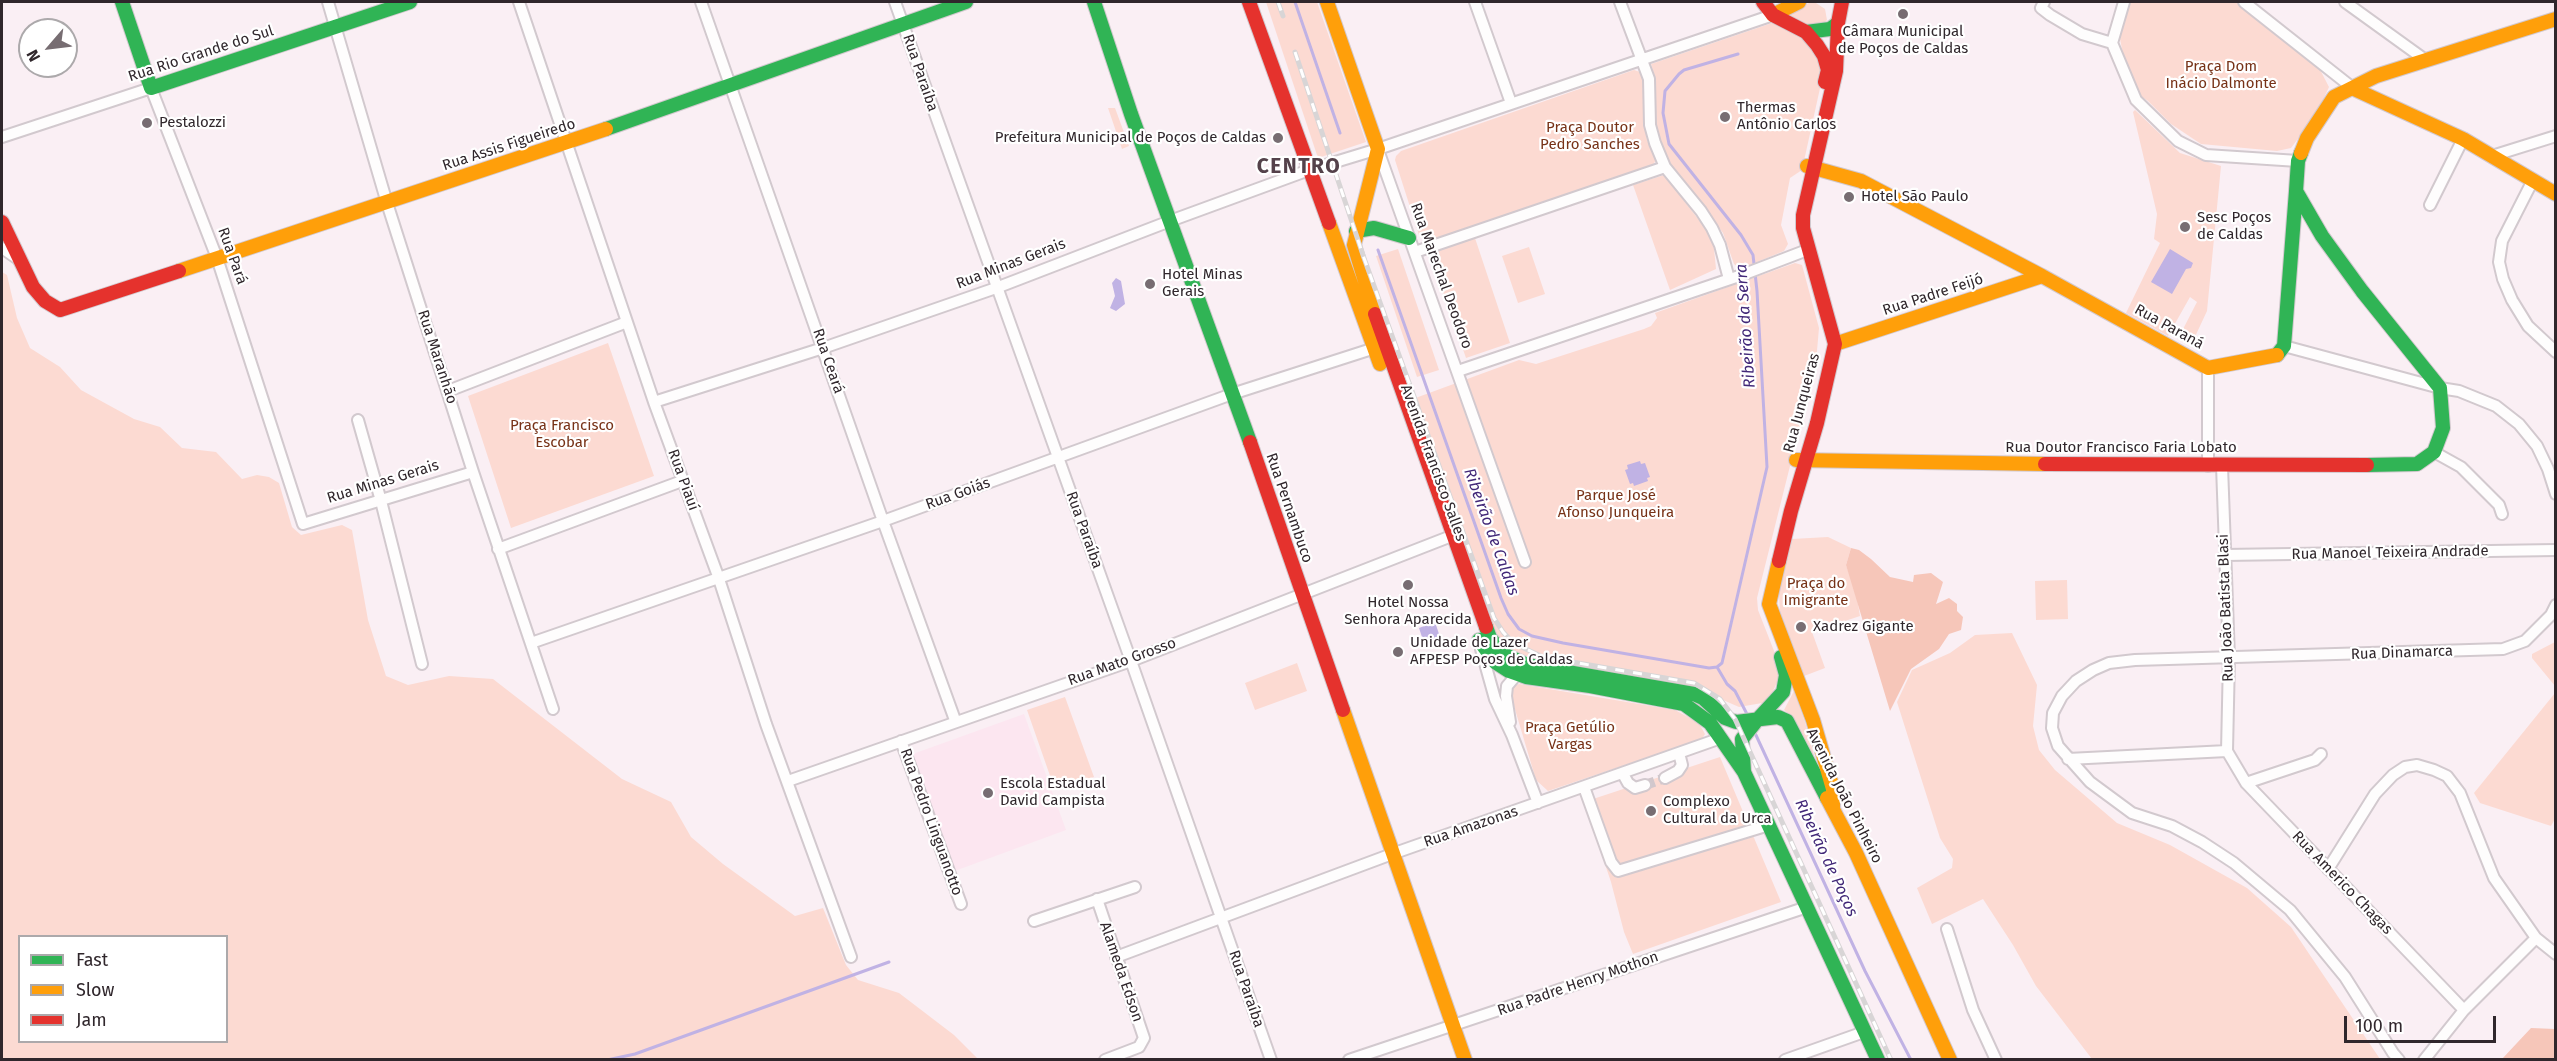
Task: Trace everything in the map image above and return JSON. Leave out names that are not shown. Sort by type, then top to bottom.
[{"type":"street","name":"Rua Pará","points":[[122,2],[151,88],[217,258],[303,524]]},
{"type":"street","name":"Rua Maranhão","points":[[328,2],[387,203],[498,549],[553,709]]},
{"type":"street","name":"Rua Rio Grande do Sul","points":[[2,137],[410,2]]},
{"type":"street","name":"Rua Piauí","points":[[519,2],[654,402],[718,576],[766,724],[851,957]]},
{"type":"street","name":"Rua Ceará","points":[[701,2],[955,720]]},
{"type":"street","name":"Rua Paraíba","points":[[895,2],[1271,1059]]},
{"type":"street","name":"Rua Assis Figueiredo","points":[[23,262],[33,288],[45,302],[60,310],[567,143],[966,2]]},
{"type":"street","name":"Rua Pernambuco","points":[[1094,2],[1465,1059]]},
{"type":"street","name":"Avenida Francisco Salles","points":[[1249,2],[1309,170],[1379,346],[1449,537],[1490,638],[1522,670],[1694,694],[1703,698],[1725,718],[1736,722],[1757,720]]},
{"type":"street","name":"Rua Marechal Deodoro","points":[[1327,2],[1525,562]]},
{"type":"street","points":[[1475,2],[1510,103]]},
{"type":"street","points":[[1620,2],[1649,79],[1650,124],[1665,167],[1712,228],[1720,245],[1729,279]]},
{"type":"street","points":[[1762,2],[1773,15],[1789,21],[1806,32],[1830,29],[1837,9]]},
{"type":"street","points":[[1378,149],[1640,58],[1773,15],[1799,2]]},
{"type":"street","points":[[2044,2],[2041,8],[2050,15],[2082,34],[2112,43]]},
{"type":"street","points":[[2124,2],[2112,43],[2136,100],[2178,141],[2206,155],[2298,161]]},
{"type":"street","points":[[2244,2],[2354,89],[2463,139],[2532,182],[2556,194]]},
{"type":"street","points":[[2345,2],[2424,60]]},
{"type":"street","name":"Rua Junqueiras","points":[[1833,807],[1833,789],[1813,720],[1769,604],[1826,346],[1796,229],[1796,214],[1836,71],[1837,9]]},
{"type":"street","points":[[2556,19],[2376,76],[2334,97],[2307,138],[2298,161],[2284,346],[2440,388],[2459,391],[2496,406],[2519,424],[2537,446],[2556,494]]},
{"type":"street","name":"Rua Junqueiras","points":[[1757,720],[1780,698],[1786,683],[1785,668],[1762,605],[1763,595],[1800,460],[1817,423],[1835,344],[1803,228],[1810,167],[1828,70],[1824,56],[1806,32]]},
{"type":"street","points":[[2492,156],[2556,136]]},
{"type":"street","points":[[2430,205],[2463,139]]},
{"type":"street","name":"Rua Minas Gerais","points":[[654,402],[823,348],[996,288],[1170,220],[1309,170],[1378,149]]},
{"type":"street","name":"Avenida Francisco Salles","points":[[1378,149],[1354,245],[1379,346]]},
{"type":"street","points":[[1415,252],[1665,167]]},
{"type":"street","name":"Rua Paraná","points":[[1810,167],[1861,181],[2042,276],[2208,368],[2279,355],[2284,346]]},
{"type":"street","points":[[2532,182],[2502,242],[2499,262],[2512,300],[2528,326],[2556,352]]},
{"type":"street","points":[[2296,191],[2322,236],[2362,291],[2440,388],[2443,428],[2434,452],[2461,467],[2499,505],[2502,514]]},
{"type":"street","points":[[2,222],[23,262]]},
{"type":"street","points":[[1356,231],[1374,228],[1409,238]]},
{"type":"street","points":[[2,248],[23,262]]},
{"type":"street","points":[[1458,371],[1742,275],[1802,252]]},
{"type":"street","name":"Rua Padre Feijó","points":[[1835,344],[2042,276]]},
{"type":"street","points":[[448,391],[627,322]]},
{"type":"street","name":"Rua Goiás","points":[[531,643],[718,576],[883,521],[1232,394],[1379,346]]},
{"type":"street","name":"Rua João Batista Blasi","points":[[2208,368],[2215,466],[2226,555],[2229,658],[2228,751]]},
{"type":"street","points":[[358,420],[422,664]]},
{"type":"street","name":"Rua Doutor Francisco Faria Lobato","points":[[1800,460],[2215,466],[2417,464],[2434,452]]},
{"type":"street","name":"Rua Minas Gerais","points":[[303,524],[473,472]]},
{"type":"street","points":[[498,549],[682,481]]},
{"type":"street","name":"Avenida Francisco Salles","points":[[1449,537],[1476,635],[1495,662],[1522,670],[1684,704],[1710,723],[1744,772]]},
{"type":"street","name":"Rua Mato Grosso","points":[[788,781],[955,720],[1131,661],[1449,537]]},
{"type":"street","name":"Rua Manoel Teixeira Andrade","points":[[2226,555],[2556,550]]},
{"type":"street","name":"Rua Dinamarca","points":[[2399,1059],[2392,1053],[2345,977],[2290,910],[2234,862],[2172,826],[2132,813],[2112,801],[2090,783],[2058,746],[2052,728],[2053,713],[2062,696],[2076,681],[2109,663],[2135,660],[2504,648],[2525,641],[2551,615],[2556,605]]},
{"type":"street","points":[[1476,635],[1495,699],[1512,735],[1538,803]]},
{"type":"street","points":[[1512,735],[1506,696],[1507,686],[1522,670]]},
{"type":"street","name":"Avenida João Pinheiro","points":[[1757,720],[1784,719],[1790,725],[1833,807],[1950,1059]]},
{"type":"street","points":[[1757,720],[1741,749],[1744,772],[1878,1059]]},
{"type":"street","name":"Rua Amazonas","points":[[1116,957],[1392,854],[1721,738]]},
{"type":"street","name":"Rua Pedro Linguanotto","points":[[901,741],[961,904]]},
{"type":"street","points":[[2068,759],[2228,751]]},
{"type":"street","name":"Rua Americo Chagas","points":[[2228,751],[2246,783],[2464,1010]]},
{"type":"street","points":[[1665,778],[1678,771],[1682,765],[1679,753]]},
{"type":"street","points":[[2246,783],[2315,760],[2321,754]]},
{"type":"street","points":[[2328,869],[2375,794],[2393,775],[2405,767],[2417,765],[2434,770],[2447,776],[2460,792],[2494,878],[2536,938],[2556,954]]},
{"type":"street","points":[[1623,774],[1628,783],[1635,788],[1645,785]]},
{"type":"street","points":[[1584,788],[1611,862],[1618,871],[1769,825]]},
{"type":"street","points":[[1034,921],[1134,887]]},
{"type":"street","name":"Alameda Edson","points":[[1096,899],[1144,1038],[1142,1045],[1105,1059]]},
{"type":"street","name":"Rua Padre Henry Mothon","points":[[1349,1059],[1807,907]]},
{"type":"street","points":[[1947,929],[1972,1010],[1996,1059]]},
{"type":"street","points":[[2424,1059],[2464,1010],[2536,938]]},
{"type":"street","points":[[1785,1059],[1864,1032]]},
{"type":"shaded area","points":[[2170,249],[2193,263],[2191,268],[2186,269],[2172,294],[2151,282]]},
{"type":"shaded area","points":[[1116,278],[1121,281],[1125,304],[1116,311],[1110,308],[1115,296],[1112,283]]},
{"type":"shaded area","points":[[1640,461],[1641,464],[1645,463],[1650,477],[1647,478],[1648,481],[1634,486],[1633,483],[1630,484],[1625,470],[1628,469],[1627,465]]},
{"type":"shaded area","points":[[1851,548],[1859,550],[1890,577],[1913,582],[1914,575],[1931,573],[1943,582],[1936,604],[1949,598],[1957,604],[1957,611],[1963,617],[1961,630],[1949,634],[1939,649],[1911,669],[1890,711],[1846,565]]},
{"type":"shaded area","points":[[1435,622],[1440,637],[1424,643],[1419,628]]},
{"type":"shaded area","name":"Escola Estadual David Campista","points":[[1024,714],[1066,830],[952,872],[910,755]]},
{"type":"shaded area","points":[[2531,1028],[2555,1029],[2555,1059],[2502,1059]]},
{"type":"green space","points":[[1266,2],[1317,2],[1366,142],[1318,158]]},
{"type":"green space","name":"Praça Dom Inácio Dalmonte","points":[[2130,2],[2237,2],[2315,60],[2329,87],[2316,115],[2291,148],[2277,151],[2201,144],[2171,124],[2139,95],[2123,54],[2120,39],[2121,27]]},
{"type":"green space","points":[[1809,3],[1816,3],[1825,9],[1827,20],[1819,28],[1800,22],[1787,13]]},
{"type":"green space","points":[[1772,23],[1784,26],[1814,47],[1824,70],[1802,170],[1790,178],[1781,225],[1788,244],[1784,251],[1740,269],[1734,264],[1723,233],[1674,170],[1663,151],[1654,126],[1655,77],[1651,64]]},
{"type":"green space","name":"Praça Doutor Pedro Sanches","points":[[1634,70],[1643,73],[1646,85],[1643,112],[1647,140],[1656,160],[1653,165],[1431,241],[1419,235],[1395,160],[1401,151]]},
{"type":"green space","points":[[1108,108],[1115,108],[1129,146],[1122,149]]},
{"type":"green space","name":"Sesc Poços de Caldas","points":[[2135,110],[2180,153],[2221,166],[2207,311],[2193,341],[2188,343],[2181,341],[2180,335],[2197,302],[2190,297],[2168,336],[2126,313],[2160,243],[2154,239],[2157,214],[2133,112]]},
{"type":"green space","points":[[1664,175],[1713,238],[1716,269],[1670,290],[1633,185]]},
{"type":"green space","points":[[1475,238],[1510,343],[1466,358],[1430,254]]},
{"type":"green space","points":[[1529,247],[1545,294],[1518,303],[1502,256]]},
{"type":"green space","points":[[1398,249],[1439,370],[1417,377],[1376,256]]},
{"type":"green space","name":"Parque José Afonso Junqueira","points":[[1795,263],[1802,265],[1819,328],[1816,362],[1757,598],[1758,610],[1776,656],[1779,678],[1768,702],[1739,707],[1698,689],[1585,671],[1512,653],[1496,637],[1410,400],[1519,360],[1536,364],[1644,329],[1651,326],[1657,318],[1655,313]]},
{"type":"green space","points":[[2,272],[7,275],[17,318],[30,348],[60,367],[81,390],[134,419],[160,427],[182,448],[216,452],[242,479],[257,475],[269,477],[279,483],[292,527],[301,535],[342,525],[352,530],[368,620],[386,676],[408,685],[449,676],[493,679],[622,779],[671,802],[691,837],[723,864],[795,916],[823,908],[846,965],[858,980],[899,993],[954,1035],[978,1059],[2,1059]]},
{"type":"green space","name":"Praça Francisco Escobar","points":[[608,343],[654,476],[511,528],[468,396]]},
{"type":"green space","name":"Praça do Imigrante","points":[[1828,537],[1851,548],[1846,565],[1856,592],[1860,616],[1812,632],[1825,668],[1804,676],[1780,613],[1779,593],[1792,539]]},
{"type":"green space","points":[[2067,580],[2068,619],[2036,620],[2035,581]]},
{"type":"green space","points":[[2012,633],[2037,685],[2033,726],[2039,750],[2055,770],[2117,823],[2170,845],[2247,888],[2291,927],[2380,1059],[2092,1059],[2036,986],[1983,899],[1932,924],[1917,888],[1952,868],[1953,859],[1940,838],[1897,702],[1912,670],[1950,653],[1975,635]]},
{"type":"green space","points":[[2555,642],[2555,686],[2532,658],[2532,654]]},
{"type":"green space","points":[[1297,663],[1307,691],[1255,710],[1245,683]]},
{"type":"green space","name":"Praça Getúlio Vargas","points":[[1519,684],[1675,710],[1699,723],[1705,734],[1702,739],[1548,791],[1536,780],[1511,696],[1513,686]]},
{"type":"green space","points":[[1794,691],[1819,773],[1791,716],[1784,710]]},
{"type":"green space","points":[[2555,693],[2556,817],[2551,826],[2480,803],[2474,793]]},
{"type":"green space","points":[[1065,697],[1094,777],[1055,790],[1027,710]]},
{"type":"green space","points":[[1720,757],[1781,902],[1633,954],[1624,932],[1611,882],[1584,802]]},
{"type":"waterway","name":"Ribeirão de Caldas","points":[[1295,2],[1340,133]]},
{"type":"waterway","name":"Ribeirão da Serra","points":[[1717,667],[1722,663],[1767,467],[1757,291],[1753,255],[1741,235],[1669,144],[1663,113],[1665,91],[1684,70],[1738,54]]},
{"type":"waterway","name":"Ribeirão de Caldas","points":[[1378,250],[1501,598],[1508,614],[1519,629],[1532,636],[1563,643],[1709,668],[1717,667]]},
{"type":"waterway","name":"Ribeirão de Poços","points":[[1717,667],[1727,684],[1735,691],[1748,716]]},
{"type":"waterway","name":"Ribeirão de Poços","points":[[1755,733],[1865,971],[1911,1060]]},
{"type":"waterway","points":[[607,1060],[635,1054],[889,962]]},
{"type":"tunnel","points":[[1645,785],[1665,778]]},
{"type":"railway","points":[[1278,2],[1283,16]]},
{"type":"railway","points":[[1295,52],[1364,258],[1494,618],[1513,643],[1543,657],[1694,683],[1720,699],[1735,719],[1891,1060]]},
{"type":"traffic: fast","points":[[122,2],[151,88],[410,2]]},
{"type":"traffic: fast","points":[[606,129],[966,2]]},
{"type":"traffic: fast","points":[[1094,2],[1131,114],[1250,442]]},
{"type":"traffic: fast","points":[[1806,32],[1830,29],[1838,23]]},
{"type":"traffic: fast","points":[[2301,153],[2298,161],[2296,191],[2322,236],[2362,291],[2440,388],[2443,428],[2434,452],[2417,464],[2367,465]]},
{"type":"traffic: fast","points":[[2277,355],[2284,346],[2296,191]]},
{"type":"traffic: fast","points":[[1356,231],[1374,228],[1409,238]]},
{"type":"traffic: fast","points":[[1486,627],[1490,638],[1504,654],[1527,665],[1694,694],[1703,698],[1725,718],[1736,722],[1778,717],[1787,721],[1827,798]]},
{"type":"traffic: fast","points":[[1479,640],[1495,662],[1509,671],[1526,677],[1590,686],[1684,704],[1710,723],[1744,772]]},
{"type":"traffic: fast","points":[[1758,719],[1783,692],[1786,675],[1781,657]]},
{"type":"traffic: fast","points":[[1758,719],[1742,739],[1744,772],[1878,1060]]},
{"type":"traffic: slow","points":[[1327,2],[1378,149],[1354,245],[1375,314]]},
{"type":"traffic: slow","points":[[1773,15],[1799,2]]},
{"type":"traffic: slow","points":[[2301,153],[2307,138],[2334,97],[2376,76],[2556,19]]},
{"type":"traffic: slow","points":[[2354,89],[2463,139],[2556,194]]},
{"type":"traffic: slow","points":[[179,271],[606,129]]},
{"type":"traffic: slow","points":[[1807,166],[1861,181],[2042,276],[2208,368],[2277,355]]},
{"type":"traffic: slow","points":[[1329,223],[1380,364]]},
{"type":"traffic: slow","points":[[1835,344],[2042,276]]},
{"type":"traffic: slow","points":[[1796,460],[2045,464]]},
{"type":"traffic: slow","points":[[1779,561],[1769,604],[1813,720],[1833,789],[1833,807]]},
{"type":"traffic: slow","points":[[1343,710],[1465,1060]]},
{"type":"traffic: slow","points":[[1827,798],[1856,853],[1950,1060]]},
{"type":"traffic: jam","points":[[1249,2],[1329,223]]},
{"type":"traffic: jam","points":[[1763,2],[1773,15],[1806,32],[1817,45],[1824,56],[1828,70],[1825,82]]},
{"type":"traffic: jam","points":[[1779,561],[1817,423],[1835,344],[1803,228],[1803,215],[1836,71],[1838,23],[1842,2]]},
{"type":"traffic: jam","points":[[2,222],[33,287],[45,301],[60,310],[179,271]]},
{"type":"traffic: jam","points":[[1375,314],[1486,627]]},
{"type":"traffic: jam","points":[[1250,442],[1343,710]]},
{"type":"traffic: jam","points":[[2045,464],[2367,465]]},
{"type":"place","name":"Câmara Municipal de Poços de Caldas","points":[[1903,14]]},
{"type":"place","name":"Thermas Antônio Carlos","points":[[1725,117]]},
{"type":"place","name":"Pestalozzi","points":[[147,123]]},
{"type":"place","name":"Prefeitura Municipal de Poços de Caldas","points":[[1278,138]]},
{"type":"place","name":"Hotel São Paulo","points":[[1849,197]]},
{"type":"place","name":"Sesc Poços de Caldas","points":[[2185,227]]},
{"type":"place","name":"Hotel Minas Gerais","points":[[1150,284]]},
{"type":"place","name":"Hotel Nossa Senhora Aparecida","points":[[1408,585]]},
{"type":"place","name":"Xadrez Gigante","points":[[1801,627]]},
{"type":"place","name":"Unidade de Lazer AFPESP Poços de Caldas","points":[[1398,652]]},
{"type":"place","name":"Escola Estadual David Campista","points":[[988,793]]},
{"type":"place","name":"Complexo Cultural da Urca","points":[[1651,811]]},
{"type":"district","name":"CENTRO","points":[[1299,167]]}]
